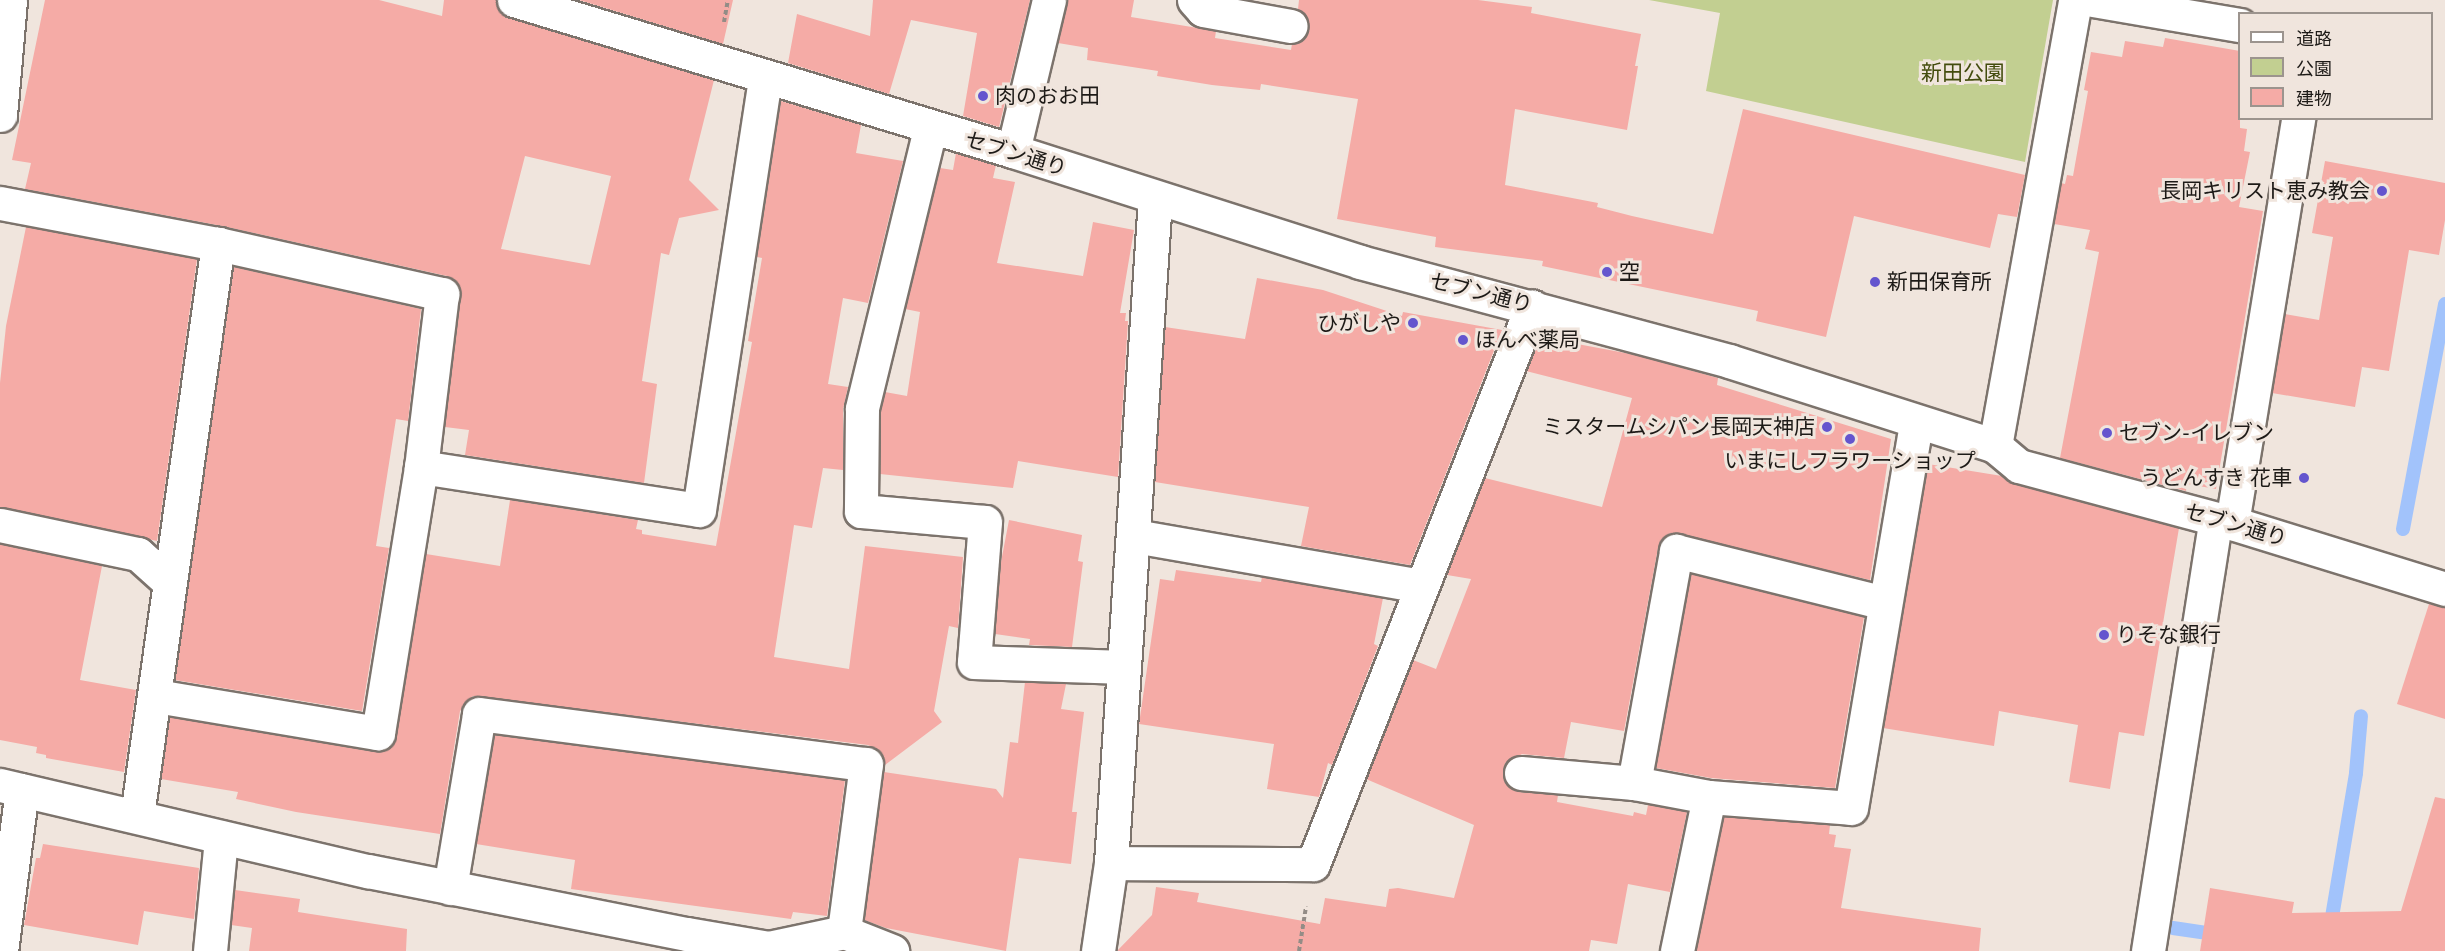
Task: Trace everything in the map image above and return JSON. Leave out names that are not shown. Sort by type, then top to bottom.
[{"type":"street","points":[[0,116],[9,0]]},
{"type":"street","name":"セブン通り","points":[[514,0],[930,129],[1013,151],[1155,199],[1360,262],[1532,306],[1729,361],[1995,446],[2019,466],[2224,521],[2445,589]]},
{"type":"street","points":[[1013,151],[1049,0]]},
{"type":"street","points":[[1194,0],[1203,10],[1291,26]]},
{"type":"street","points":[[1995,446],[2075,0]]},
{"type":"street","points":[[2093,0],[2238,25]]},
{"type":"street","points":[[421,467],[699,510],[765,79]]},
{"type":"street","points":[[2148,951],[2298,120]]},
{"type":"street","points":[[930,129],[862,409],[861,511],[985,522],[974,662],[1124,667]]},
{"type":"street","points":[[1098,951],[1111,863],[1135,536],[1146,304],[1155,199]]},
{"type":"street","points":[[0,203],[218,244],[442,294],[421,467],[378,733],[156,696]]},
{"type":"street","points":[[137,815],[156,696],[168,581],[218,244]]},
{"type":"street","points":[[1111,863],[1312,864],[1532,306]]},
{"type":"street","points":[[1521,773],[1634,783],[1709,797],[1851,808],[1916,422]]},
{"type":"street","points":[[0,525],[138,554],[168,581]]},
{"type":"street","points":[[1135,536],[1421,586]]},
{"type":"street","points":[[1634,783],[1676,551],[1885,603]]},
{"type":"street","points":[[450,888],[479,714],[866,764],[844,932]]},
{"type":"street","points":[[1,951],[11,787],[137,815],[221,838],[450,888],[769,948],[844,932],[892,951]]},
{"type":"street","points":[[1677,951],[1709,797]]},
{"type":"street","points":[[210,951],[221,838]]},
{"type":"green space","name":"新田公園","points":[[1649,0],[2053,0],[2025,162],[1706,91],[1720,13]]},
{"type":"building","points":[[45,0],[379,0],[442,16],[444,0],[496,0],[500,12],[509,18],[714,80],[689,180],[719,210],[679,218],[669,255],[661,253],[642,381],[657,384],[644,483],[465,455],[469,430],[445,427],[461,296],[459,287],[447,276],[222,226],[25,189],[31,163],[12,160]],"holes":[[[525,156],[611,176],[590,265],[501,249]]]},
{"type":"building","points":[[579,0],[733,0],[723,44]]},
{"type":"building","points":[[873,0],[1030,0],[999,127],[963,116],[977,33],[911,20],[889,94],[788,63],[797,14],[870,36]]},
{"type":"building","points":[[1067,0],[1134,0],[1131,17],[1216,31],[1215,38],[1291,50],[1292,44],[1305,39],[1309,30],[1308,19],[1298,9],[1299,0],[1478,0],[1532,7],[1531,13],[1641,34],[1635,66],[1638,66],[1627,130],[1515,109],[1505,185],[1598,203],[1597,207],[1713,234],[1743,109],[2025,175],[2017,217],[1998,214],[1990,248],[1854,216],[1826,337],[1756,321],[1758,311],[1542,266],[1543,261],[1435,247],[1436,237],[1337,219],[1358,99],[1261,84],[1260,90],[1212,85],[1157,76],[1158,71],[1087,60],[1088,48],[1058,43]]},
{"type":"building","points":[[2165,38],[2238,51],[2238,120],[2240,120],[2240,128],[2247,129],[2244,151],[2250,152],[2239,207],[2263,211],[2216,489],[2187,484],[2186,491],[2060,458],[2099,252],[2085,249],[2090,230],[2054,224],[2061,183],[2065,184],[2067,175],[2073,176],[2088,91],[2084,90],[2091,52],[2122,57],[2125,41],[2163,47]]},
{"type":"building","points":[[781,101],[861,125],[856,153],[903,161],[868,303],[843,298],[828,384],[848,387],[843,409],[843,470],[823,468],[812,528],[794,525],[774,657],[849,669],[865,546],[963,557],[958,628],[949,626],[934,711],[942,722],[885,765],[878,750],[868,745],[473,696],[460,711],[440,834],[296,812],[236,799],[238,792],[161,779],[170,717],[375,752],[392,745],[426,554],[500,566],[510,500],[638,520],[636,529],[642,530],[642,534],[716,546],[752,342],[748,341],[762,258],[757,257]]},
{"type":"building","points":[[956,153],[996,165],[993,178],[1015,182],[997,263],[1083,276],[1093,222],[1134,230],[1120,313],[1126,313],[1125,321],[1128,321],[1118,477],[1018,461],[1013,488],[880,474],[881,411],[885,392],[907,396],[920,312],[905,309],[940,168],[953,170]]},
{"type":"building","points":[[2325,161],[2445,183],[2445,220],[2439,255],[2409,250],[2389,371],[2362,367],[2355,407],[2272,393],[2285,314],[2319,320],[2333,237],[2312,233]]},
{"type":"building","points":[[26,227],[197,259],[157,541],[0,507],[0,383],[6,326]]},
{"type":"building","points":[[234,267],[421,309],[408,421],[396,419],[376,546],[389,548],[362,711],[175,680]]},
{"type":"building","points":[[1257,278],[1323,290],[1402,316],[1403,312],[1502,330],[1410,565],[1301,546],[1309,507],[1155,482],[1165,327],[1245,339]]},
{"type":"building","points":[[1540,337],[1636,355],[1718,378],[1717,385],[1891,439],[1870,580],[1670,533],[1658,548],[1624,731],[1571,722],[1564,758],[1522,754],[1505,763],[1504,781],[1519,792],[1558,795],[1557,802],[1633,816],[1634,812],[1646,815],[1648,805],[1687,812],[1670,892],[1628,884],[1617,944],[1591,940],[1589,951],[1117,951],[1152,915],[1156,887],[1199,893],[1197,902],[1320,924],[1325,898],[1386,907],[1389,889],[1398,888],[1454,898],[1474,825],[1366,779],[1413,660],[1436,669],[1471,579],[1447,575],[1485,478],[1602,507],[1632,398],[1526,371]]},
{"type":"building","points":[[1928,464],[2002,476],[2014,484],[2179,528],[2144,736],[2119,732],[2110,789],[2069,782],[2078,725],[1999,711],[1994,746],[1883,728]]},
{"type":"building","points":[[1009,520],[1082,535],[1078,561],[1083,562],[1072,647],[1029,645],[1030,639],[995,634],[1001,562]]},
{"type":"building","points":[[0,544],[102,566],[80,680],[136,690],[124,772],[46,758],[46,755],[36,753],[37,747],[0,740]]},
{"type":"building","points":[[1176,570],[1261,582],[1262,577],[1383,598],[1374,644],[1378,646],[1332,765],[1328,763],[1319,797],[1267,789],[1274,744],[1139,724],[1160,579],[1174,581]]},
{"type":"building","points":[[1691,574],[1864,617],[1835,788],[1711,778],[1656,768]]},
{"type":"building","points":[[2429,604],[2445,607],[2445,719],[2397,704]]},
{"type":"building","points":[[1025,682],[1066,684],[1061,709],[1084,712],[1072,812],[1077,812],[1071,864],[1019,858],[1006,951],[886,928],[864,920],[884,772],[996,789],[1003,798],[1010,742],[1018,743]]},
{"type":"building","points":[[495,735],[845,780],[827,916],[793,912],[791,919],[571,889],[575,860],[476,844]]},
{"type":"building","points":[[2435,797],[2445,799],[2445,951],[2200,951],[2210,888],[2294,902],[2292,913],[2401,911]]},
{"type":"building","points":[[1724,817],[1830,825],[1829,834],[1836,835],[1834,847],[1851,849],[1841,908],[1981,928],[1979,951],[1696,951]]},
{"type":"building","points":[[43,844],[199,868],[194,919],[144,911],[138,945],[24,925],[36,858],[40,858]]},
{"type":"building","points":[[235,890],[300,899],[298,912],[407,929],[406,951],[249,951],[252,928],[231,925]]},
{"type":"waterway","points":[[2403,529],[2445,304]]},
{"type":"waterway","points":[[2330,929],[2356,773],[2361,716]]},
{"type":"waterway","points":[[2173,928],[2221,935]]},
{"type":"place","name":"肉のおお田","points":[[983,96]]},
{"type":"place","name":"長岡キリスト恵み教会","points":[[2382,191]]},
{"type":"place","name":"空","points":[[1607,272]]},
{"type":"place","name":"新田保育所","points":[[1875,282]]},
{"type":"place","name":"ひがしや","points":[[1413,323]]},
{"type":"place","name":"ほんべ薬局","points":[[1463,340]]},
{"type":"place","name":"ミスタームシパン長岡天神店","points":[[1827,427]]},
{"type":"place","name":"セブン-イレブン","points":[[2107,433]]},
{"type":"place","name":"いまにしフラワーショップ","points":[[1850,439]]},
{"type":"place","name":"うどんすき 花車","points":[[2304,478]]},
{"type":"place","name":"りそな銀行","points":[[2104,635]]}]
